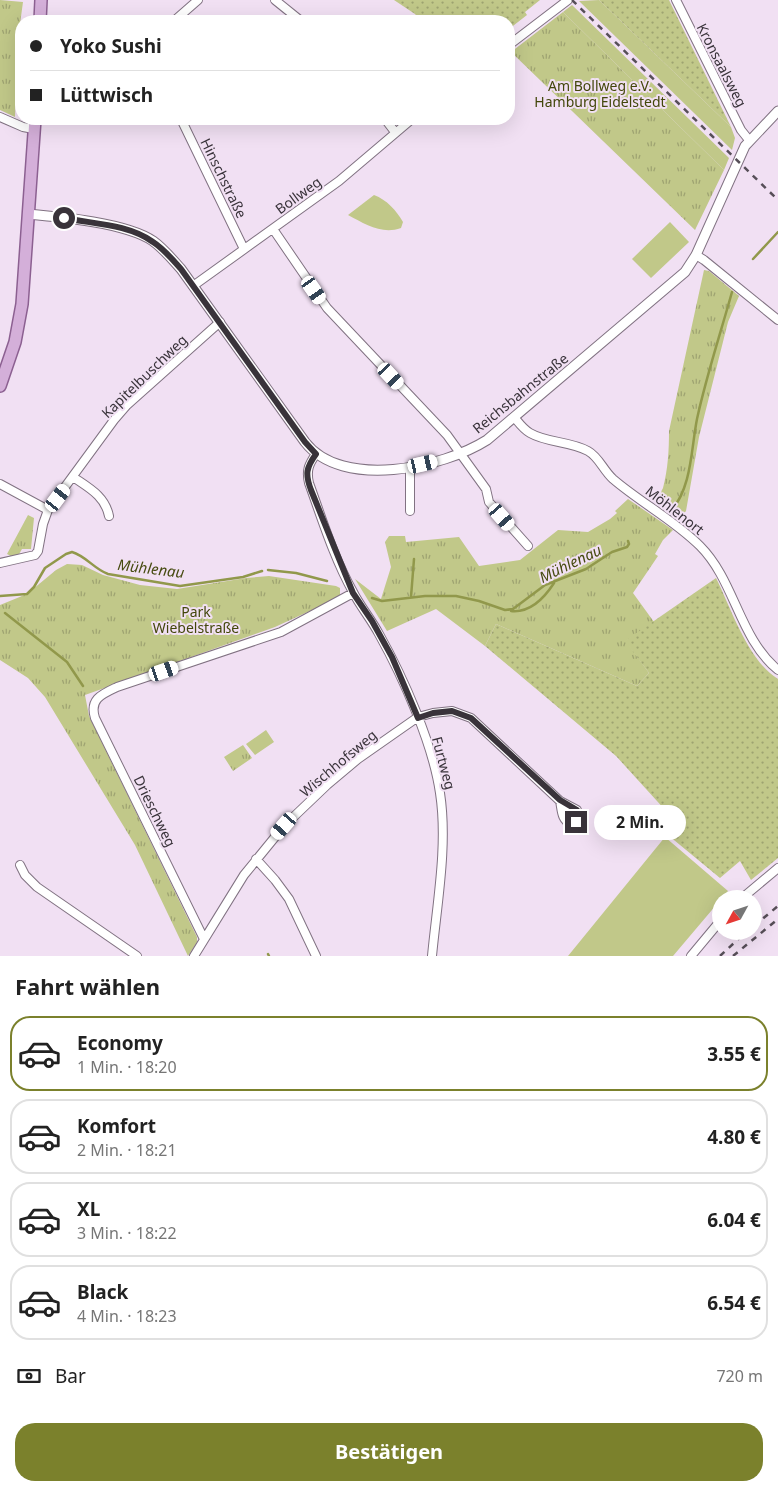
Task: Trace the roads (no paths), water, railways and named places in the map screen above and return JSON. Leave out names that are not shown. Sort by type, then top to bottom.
[{"type":"main road","points":[[40,15],[41,0]]},
{"type":"main road","points":[[0,386],[15,342],[22,304],[34,125]]},
{"type":"street","points":[[181,15],[198,0]]},
{"type":"street","points":[[275,0],[294,15]]},
{"type":"street","points":[[515,40],[568,0]]},
{"type":"street","name":"Kronsaalsweg","points":[[676,0],[741,130],[749,140]]},
{"type":"street","name":"Reichsbahnstraße","points":[[28,214],[123,228],[144,236],[163,249],[181,269],[305,442],[316,454],[330,462],[352,469],[378,470],[410,467],[461,454],[487,440],[685,272],[696,255],[739,157],[749,140],[778,111]]},
{"type":"street","points":[[0,117],[15,124]]},
{"type":"street","points":[[17,125],[23,128],[31,125]]},
{"type":"street","name":"Hinschstraße","points":[[183,125],[244,249]]},
{"type":"street","points":[[390,125],[395,132]]},
{"type":"street","name":"Bollweg","points":[[194,286],[339,181],[404,125]]},
{"type":"street","points":[[273,229],[327,308],[447,435],[486,489],[489,502],[528,546]]},
{"type":"street","points":[[696,255],[778,320]]},
{"type":"street","name":"Kapitelbuschweg","points":[[0,563],[36,555],[48,510],[120,412],[220,322]]},
{"type":"street","name":"Möhlenort","points":[[514,417],[531,434],[582,448],[594,455],[614,479],[675,524],[701,546],[726,582],[759,650],[778,670]]},
{"type":"street","name":"Furtweg","points":[[316,454],[308,466],[306,474],[308,482],[353,593],[388,649],[418,718],[436,773],[443,817],[432,956]]},
{"type":"street","points":[[410,467],[410,511]]},
{"type":"street","points":[[73,477],[101,497],[107,505],[109,516]]},
{"type":"street","points":[[0,484],[48,510]]},
{"type":"street","name":"Drieschweg","points":[[204,939],[95,718],[93,713],[94,704],[101,695],[117,687],[281,632],[353,593]]},
{"type":"street","points":[[418,718],[433,713],[452,711],[471,718],[560,800]]},
{"type":"street","name":"Wischhofsweg","points":[[194,956],[244,875],[284,826],[327,785],[358,759],[418,718]]},
{"type":"street","points":[[256,859],[289,899],[316,956]]},
{"type":"street","points":[[20,865],[25,875],[37,887],[137,956]]},
{"type":"street","points":[[752,890],[778,868]]},
{"type":"street","points":[[691,956],[712,931]]},
{"type":"waterway","name":"Mühlenau","points":[[753,259],[778,232]]},
{"type":"waterway","name":"Mühlenau","points":[[671,511],[678,501],[687,479],[697,419],[732,292]]},
{"type":"waterway","name":"Mühlenau","points":[[372,598],[382,601],[425,596],[456,596],[479,601],[505,610],[513,609],[545,585],[586,569],[612,552],[627,547],[628,541]]},
{"type":"waterway","name":"Mühlenau","points":[[0,596],[27,594],[34,587],[45,568],[72,552],[82,556],[98,569],[108,574],[180,586],[243,577],[262,571]]},
{"type":"waterway","points":[[411,597],[414,559]]},
{"type":"waterway","name":"Mühlenau","points":[[268,570],[296,573],[327,581]]},
{"type":"waterway","points":[[511,611],[531,607],[546,594],[554,583]]},
{"type":"waterway","points":[[5,613],[67,662],[83,686]]},
{"type":"railway","points":[[572,0],[778,200]]},
{"type":"railway","points":[[762,919],[778,906]]},
{"type":"railway","points":[[733,956],[778,919]]},
{"type":"railway","points":[[720,956],[737,940]]},
{"type":"park label","name":"Am Bollweg e.V. Hamburg Eidelstedt","points":[[600,94]]},
{"type":"park label","name":"Park Wiebelstraße","points":[[196,620]]}]
